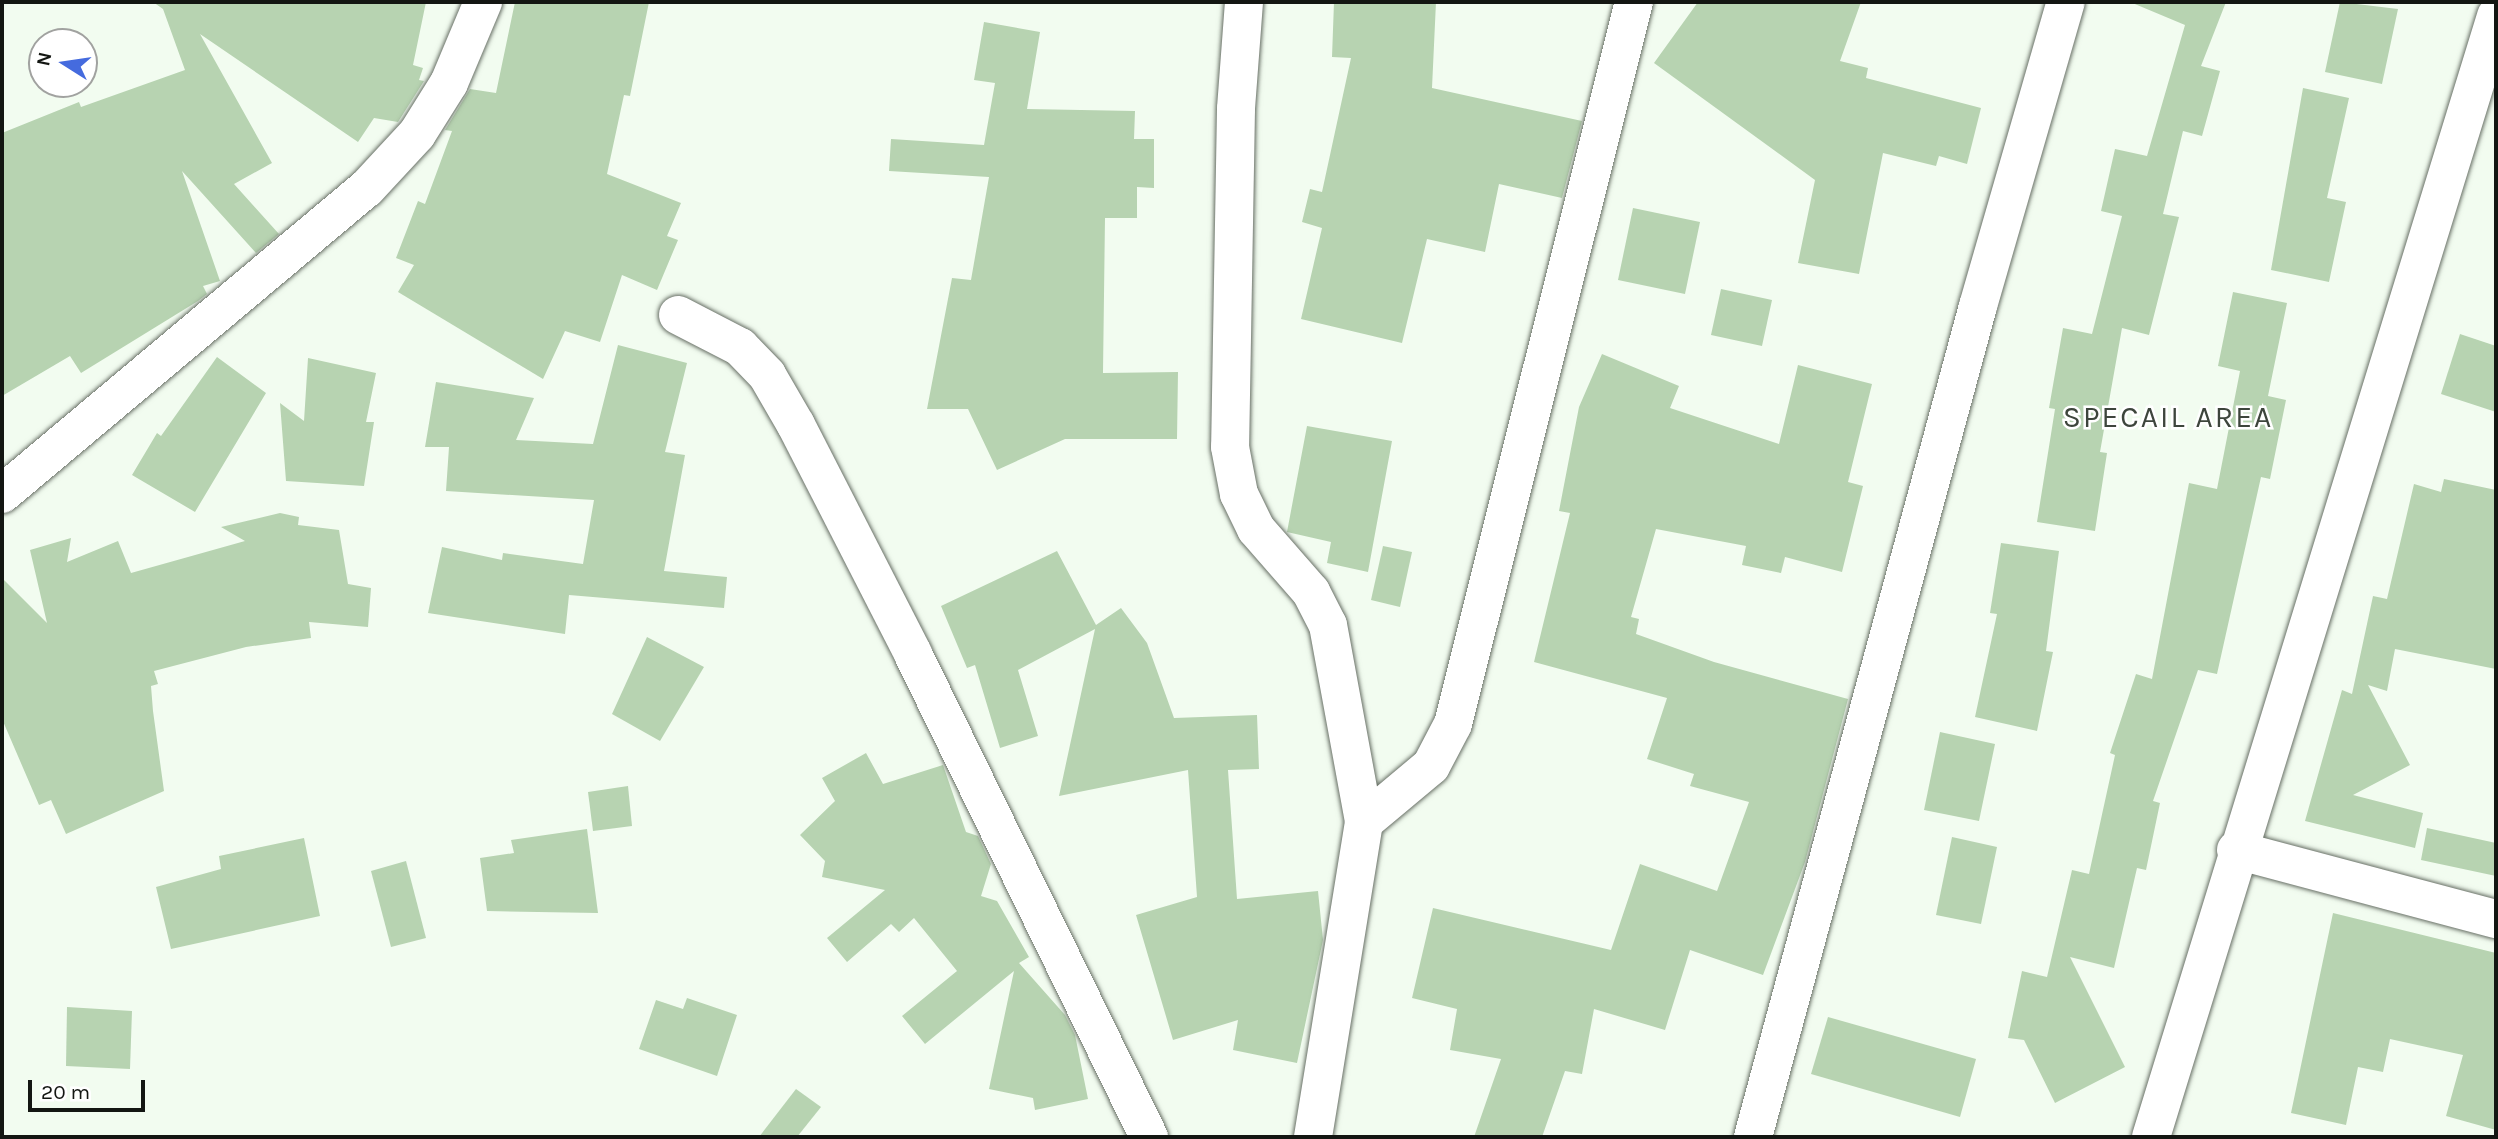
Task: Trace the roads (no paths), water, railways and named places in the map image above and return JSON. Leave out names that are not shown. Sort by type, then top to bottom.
[{"type":"street","points":[[2,494],[366,189],[417,134],[449,83],[483,2]]},
{"type":"street","points":[[1244,2],[1236,98],[1230,447],[1238,494],[1256,529],[1311,592],[1328,625],[1364,822],[1313,1137]]},
{"type":"street","points":[[1364,822],[1431,766],[1453,724],[1634,2]]},
{"type":"street","points":[[1753,1137],[1975,319],[2066,2]]},
{"type":"street","points":[[2151,1137],[2236,850],[2496,16]]},
{"type":"street","points":[[678,315],[740,347],[766,375],[790,415],[913,654],[1149,1137]]},
{"type":"street","points":[[2236,850],[2496,919]]},
{"type":"district","name":"SPECAIL AREA","points":[[2168,417]]}]
